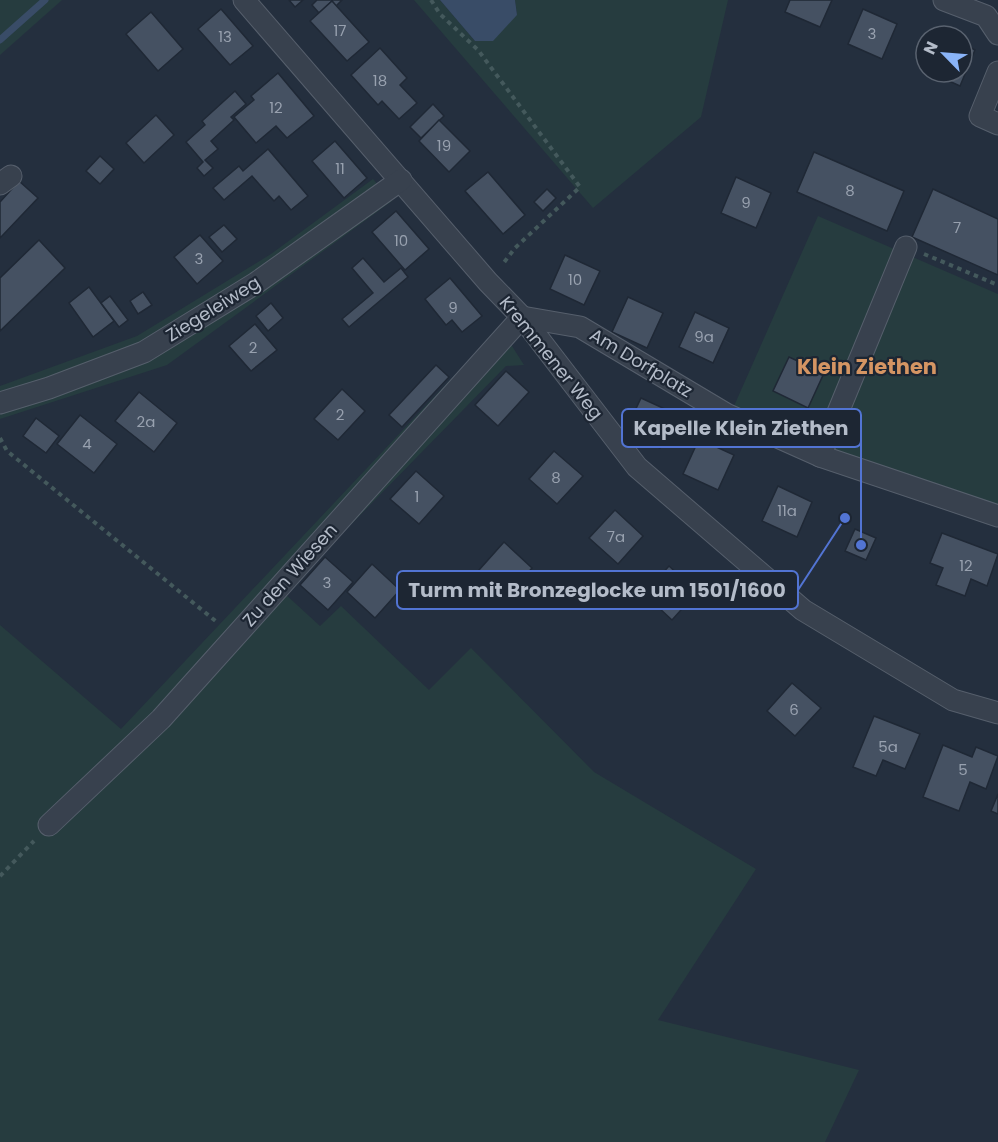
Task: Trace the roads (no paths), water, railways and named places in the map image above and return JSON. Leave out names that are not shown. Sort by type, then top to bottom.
[{"type":"street","name":"Kremmener Weg","points":[[244,0],[488,282],[522,317],[637,467],[803,610],[953,700],[998,713]]},
{"type":"street","points":[[944,0],[986,16],[998,34]]},
{"type":"street","points":[[998,72],[980,116],[998,124]]},
{"type":"street","name":"Ziegeleiweg","points":[[2,401],[49,388],[144,352],[256,283],[401,180]]},
{"type":"street","points":[[820,456],[906,247]]},
{"type":"street","name":"Am Dorfplatz","points":[[522,317],[580,327],[726,414],[820,456],[998,516]]},
{"type":"street","name":"Zu den Wiesen","points":[[50,825],[160,719],[522,317]]},
{"type":"water","points":[[440,0],[515,0],[517,15],[493,41],[475,41]]},
{"type":"waterway","points":[[0,40],[45,0]]},
{"type":"place","name":"Turm mit Bronzeglocke um 1501/1600","points":[[845,518]]},
{"type":"place","name":"Kapelle Klein Ziethen","points":[[861,545]]},
{"type":"district","name":"Klein Ziethen","points":[[867,367]]}]
